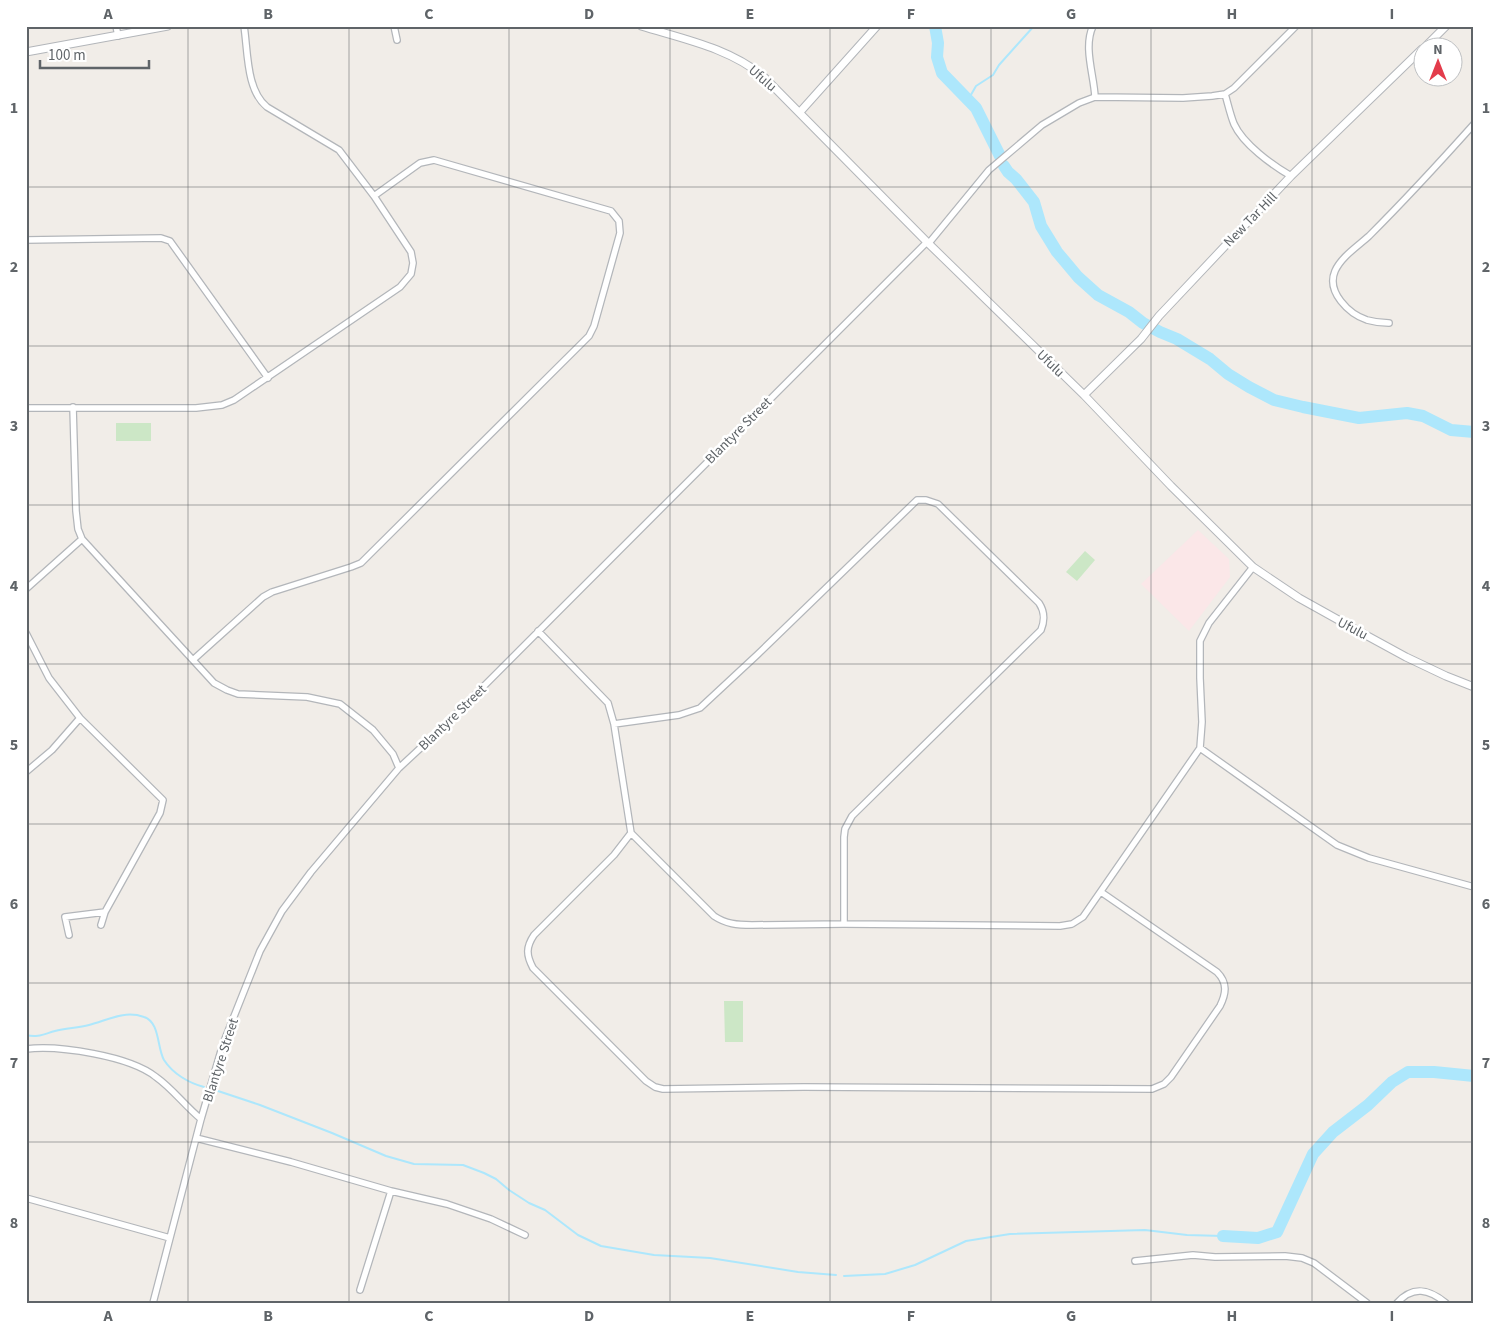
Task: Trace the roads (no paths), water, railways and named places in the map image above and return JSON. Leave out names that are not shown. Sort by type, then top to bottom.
[{"type":"street","points":[[116,26],[118,36]]},
{"type":"street","points":[[26,52],[168,26]]},
{"type":"street","points":[[26,408],[196,408],[222,405],[234,400],[268,378],[400,288],[409,279],[413,269],[411,252],[374,196],[339,150],[271,110],[259,99],[253,88],[244,26]]},
{"type":"street","points":[[394,26],[397,40]]},
{"type":"street","name":"Ufulu","points":[[641,26],[712,48],[743,61],[764,77],[1253,566],[1298,598],[1329,615],[1406,657],[1474,687]]},
{"type":"street","points":[[800,112],[876,26]]},
{"type":"street","points":[[1093,26],[1090,33],[1089,52],[1095,97],[1183,98],[1225,94],[1234,88],[1296,26]]},
{"type":"street","name":"New Tar Hill","points":[[1433,38],[1446,26]]},
{"type":"street","name":"New Tar Hill","points":[[1084,395],[1141,339],[1159,316],[1291,176],[1412,59]]},
{"type":"street","points":[[1225,94],[1241,136],[1276,167],[1291,176]]},
{"type":"street","name":"Blantyre Street","points":[[153,1303],[201,1119],[223,1044],[260,951],[289,901],[311,872],[399,768],[441,729],[928,243],[989,170],[1042,125],[1079,103],[1095,97]]},
{"type":"street","points":[[1390,323],[1367,320],[1346,307],[1334,290],[1332,282],[1335,271],[1342,261],[1369,236],[1474,124]]},
{"type":"street","points":[[194,659],[263,597],[272,592],[361,563],[589,336],[594,326],[620,233],[619,221],[611,210],[434,160],[420,163],[374,196]]},
{"type":"street","points":[[26,240],[161,238],[170,241],[268,378]]},
{"type":"street","points":[[73,408],[76,517],[82,538],[214,682],[238,694],[306,698],[340,704],[373,730],[393,754],[399,768]]},
{"type":"street","points":[[614,724],[679,715],[700,708],[757,656],[918,500],[926,500],[938,504],[1038,602],[1042,609],[1044,620],[1041,630],[852,816],[845,829],[844,838],[844,924]]},
{"type":"street","points":[[26,589],[82,538]]},
{"type":"street","points":[[538,631],[608,703],[614,724],[631,833],[714,916],[723,921],[745,925],[1066,926],[1083,917],[1200,748],[1202,722],[1200,641],[1209,623],[1253,566]]},
{"type":"street","points":[[26,633],[49,678],[80,718],[163,800],[160,813],[105,912],[101,925]]},
{"type":"street","points":[[26,772],[52,750],[80,718]]},
{"type":"street","points":[[1200,748],[1337,845],[1369,858],[1474,887]]},
{"type":"street","points":[[631,833],[614,855],[537,931],[529,942],[528,959],[533,968],[646,1081],[654,1087],[663,1089],[804,1087],[1152,1089],[1158,1087],[1172,1077],[1220,1006],[1225,996],[1225,985],[1217,972],[1101,892]]},
{"type":"street","points":[[56,918],[105,912]]},
{"type":"street","points":[[65,917],[69,935]]},
{"type":"street","points":[[26,1048],[58,1048],[98,1054],[122,1061],[157,1077],[201,1119]]},
{"type":"street","points":[[196,1138],[447,1204],[491,1219],[525,1235]]},
{"type":"street","points":[[360,1290],[392,1191]]},
{"type":"street","points":[[26,1198],[170,1238]]},
{"type":"street","points":[[1135,1261],[1193,1255],[1215,1257],[1285,1256],[1302,1258],[1314,1263],[1367,1303]]},
{"type":"street","points":[[1397,1303],[1410,1292],[1420,1291],[1431,1294],[1446,1303]]},
{"type":"waterway","points":[[935,26],[938,43],[937,57],[942,73],[976,108],[1001,158]]},
{"type":"waterway","points":[[968,100],[976,86],[993,75],[999,65],[1034,26]]},
{"type":"waterway","points":[[1004,166],[1034,202],[1041,226],[1057,252],[1078,277],[1098,295],[1129,312],[1143,323],[1177,339],[1210,359],[1228,374],[1249,387],[1274,400],[1303,407],[1359,418],[1407,413],[1423,416],[1451,430],[1474,432]]},
{"type":"waterway","points":[[26,1035],[41,1035],[89,1025],[123,1015],[144,1017],[153,1024],[164,1060],[172,1070],[193,1083],[204,1087]]},
{"type":"waterway","points":[[1223,1236],[1258,1238],[1277,1232],[1313,1154],[1333,1132],[1368,1105],[1392,1082],[1408,1072],[1434,1072],[1474,1076]]},
{"type":"waterway","points":[[215,1090],[260,1105],[386,1156],[414,1164],[463,1165],[484,1173],[496,1179],[529,1203],[545,1210],[578,1235],[601,1246],[654,1255],[710,1258],[798,1272],[836,1275]]},
{"type":"waterway","points":[[844,1276],[885,1274],[915,1265],[966,1241],[1010,1234],[1145,1230],[1187,1235],[1223,1236]]}]
